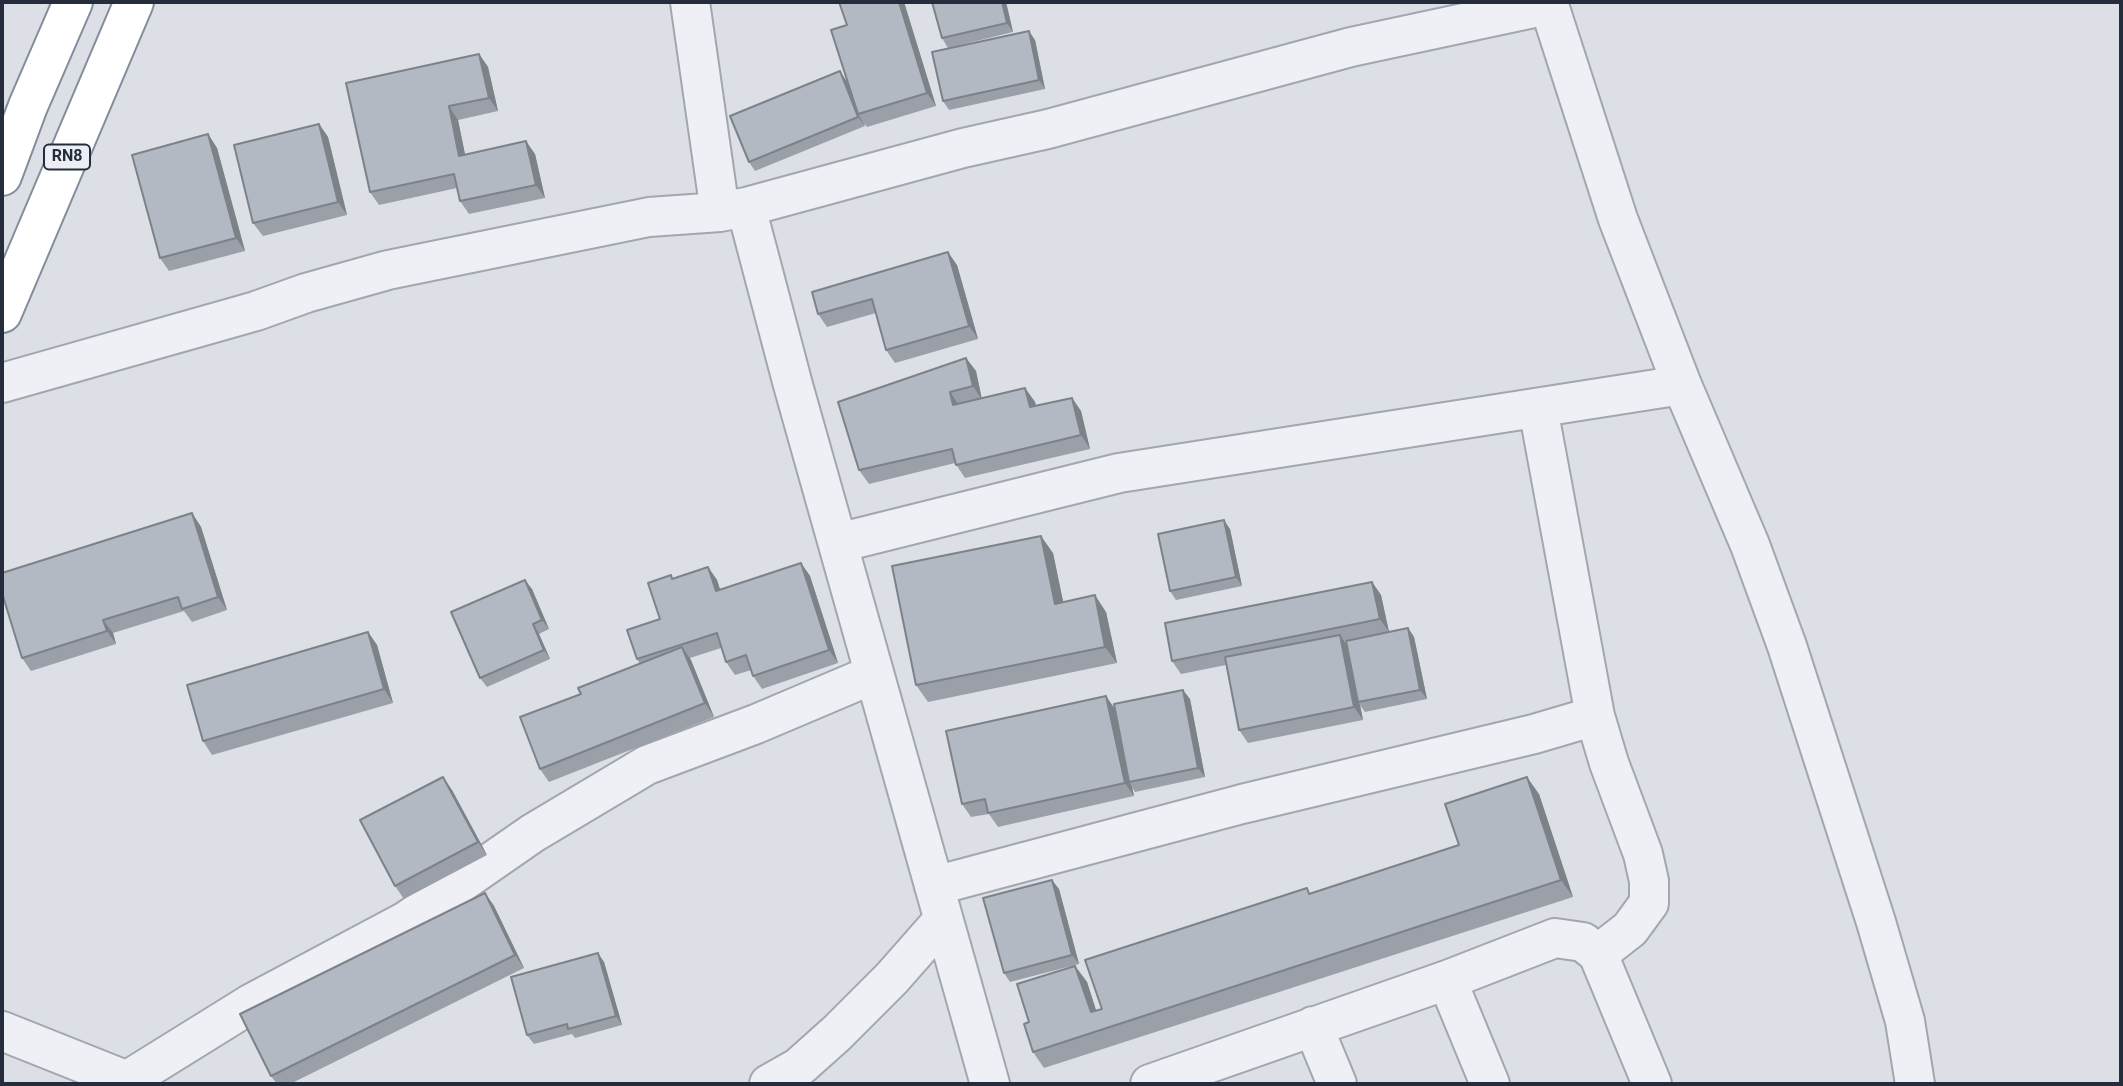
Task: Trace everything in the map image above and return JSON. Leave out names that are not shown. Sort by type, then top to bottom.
[{"type":"highway","points":[[2,176],[28,106],[73,2]]},
{"type":"highway","name":"RN8","points":[[2,313],[134,2]]},
{"type":"street","points":[[690,2],[733,210],[763,277],[990,1084]]},
{"type":"street","points":[[2,383],[256,312],[306,293],[388,270],[649,217],[733,210],[962,148],[1048,129],[1350,47],[1548,3],[1618,219],[1682,385],[1750,545],[1791,658],[1905,1021],[1915,1084]]},
{"type":"street","points":[[838,543],[1119,473],[1682,385]]},
{"type":"street","points":[[1538,408],[1595,716],[1608,763],[1643,854],[1649,881],[1649,903],[1630,929],[1598,954]]},
{"type":"street","points":[[2,1031],[132,1082],[252,1003],[406,921],[533,833],[647,765],[756,724],[874,674]]},
{"type":"street","points":[[769,1084],[799,1067],[892,978],[938,903],[1242,804],[1521,737],[1595,716]]},
{"type":"street","points":[[1171,1081],[1555,938],[1583,942],[1598,954],[1652,1084]]},
{"type":"street","points":[[1447,980],[1490,1084]]},
{"type":"street","points":[[1313,1026],[1337,1084]]},
{"type":"building","points":[[839,2],[899,2],[927,93],[858,114],[831,30],[847,25]]},
{"type":"building","points":[[932,2],[1002,2],[1007,23],[942,38]]},
{"type":"building","points":[[1029,31],[1039,80],[943,101],[932,52]]},
{"type":"building","points":[[479,54],[489,98],[449,106],[459,156],[526,141],[536,185],[460,201],[454,174],[370,192],[346,83]]},
{"type":"building","points":[[840,71],[858,117],[749,162],[730,116]]},
{"type":"building","points":[[319,124],[338,202],[253,223],[234,145]]},
{"type":"building","points":[[208,134],[236,238],[160,258],[132,155]]},
{"type":"building","points":[[948,252],[969,326],[886,350],[872,299],[818,314],[812,292]]},
{"type":"building","points":[[966,358],[973,386],[950,392],[953,405],[1025,388],[1030,407],[1072,398],[1081,435],[956,465],[952,449],[859,470],[838,402]]},
{"type":"building","points":[[192,513],[218,597],[182,609],[178,597],[103,620],[107,631],[22,658],[2,593],[2,573]]},
{"type":"building","points":[[1224,520],[1236,577],[1170,591],[1158,534]]},
{"type":"building","points":[[1041,536],[1055,604],[1095,595],[1105,647],[916,685],[892,566]]},
{"type":"building","points":[[801,563],[829,650],[753,676],[746,655],[726,662],[717,633],[637,659],[627,630],[660,619],[648,583],[671,575],[672,579],[708,567],[716,591]]},
{"type":"building","points":[[525,580],[542,620],[533,624],[544,650],[480,678],[451,612]]},
{"type":"building","points":[[1372,582],[1380,619],[1172,661],[1165,623]]},
{"type":"building","points":[[1408,628],[1420,690],[1358,702],[1346,641]]},
{"type":"building","points":[[368,632],[384,689],[203,741],[187,685]]},
{"type":"building","points":[[1340,635],[1354,707],[1239,730],[1225,657]]},
{"type":"building","points":[[682,647],[705,703],[540,769],[520,717],[581,694],[578,688]]},
{"type":"building","points":[[1183,690],[1198,768],[1129,782],[1114,704]]},
{"type":"building","points":[[1106,696],[1125,783],[988,813],[985,799],[962,804],[946,731]]},
{"type":"building","points":[[443,777],[478,842],[395,886],[360,820]]},
{"type":"building","points":[[1527,777],[1561,880],[1033,1052],[1024,1024],[1029,1022],[1017,984],[1075,966],[1091,1012],[1102,1009],[1085,960],[1307,888],[1309,894],[1459,845],[1445,804]]},
{"type":"building","points":[[1052,880],[1072,955],[1004,973],[983,898]]},
{"type":"building","points":[[485,893],[515,955],[271,1076],[240,1014]]},
{"type":"building","points":[[598,953],[616,1016],[568,1029],[567,1024],[527,1035],[511,977]]}]
